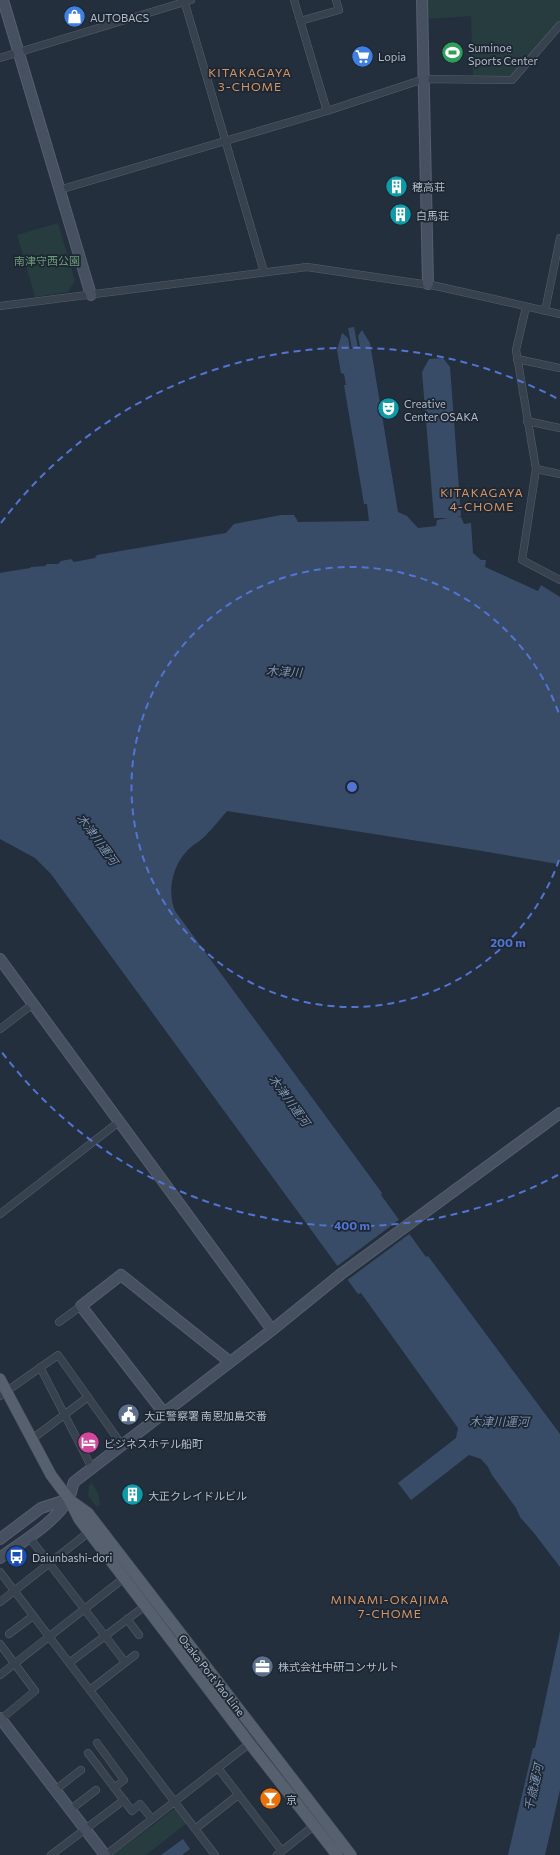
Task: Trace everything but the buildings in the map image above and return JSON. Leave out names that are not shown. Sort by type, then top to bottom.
[{"type":"main road","name":"Osaka Port Yao Line","points":[[0,1379],[3,1394],[32,1439],[54,1480],[69,1499],[79,1519],[250,1744],[318,1822],[351,1855]]},
{"type":"main road","name":"Osaka Port Yao Line","points":[[69,1499],[88,1513],[259,1736],[318,1822],[337,1855]]},
{"type":"street","points":[[3,0],[91,295]]},
{"type":"street","points":[[294,0],[327,111]]},
{"type":"street","points":[[300,21],[339,10],[336,0]]},
{"type":"street","points":[[422,0],[428,284]]},
{"type":"street","points":[[0,58],[186,1],[264,272]]},
{"type":"street","points":[[59,190],[327,111],[424,79],[512,80],[560,25]]},
{"type":"street","points":[[544,311],[560,238]]},
{"type":"street","points":[[0,306],[312,267],[428,284],[560,314]]},
{"type":"street","points":[[526,307],[516,350],[536,469],[522,560],[560,580]]},
{"type":"street","points":[[517,359],[560,368]]},
{"type":"street","points":[[527,421],[560,428]]},
{"type":"street","points":[[536,469],[560,474]]},
{"type":"street","points":[[0,959],[272,1330]]},
{"type":"street","points":[[0,1029],[33,1004]]},
{"type":"street","points":[[0,1558],[43,1526],[69,1499],[74,1482],[272,1330],[341,1274],[560,1113]]},
{"type":"street","points":[[0,1214],[120,1121]]},
{"type":"street","points":[[59,1322],[120,1276],[230,1362]]},
{"type":"street","points":[[81,1306],[164,1413]]},
{"type":"street","points":[[3,1394],[58,1355],[122,1445]]},
{"type":"street","points":[[40,1367],[92,1468]]},
{"type":"street","points":[[32,1439],[88,1396]]},
{"type":"street","points":[[0,1539],[41,1508],[69,1499]]},
{"type":"street","points":[[0,1602],[90,1532]]},
{"type":"street","points":[[29,1537],[125,1662]]},
{"type":"street","points":[[0,1572],[215,1855]]},
{"type":"street","points":[[0,1675],[124,1578]]},
{"type":"street","points":[[70,1663],[145,1606]]},
{"type":"street","points":[[9,1634],[33,1616]]},
{"type":"street","points":[[127,1619],[139,1635]]},
{"type":"street","points":[[0,1644],[35,1691],[0,1718],[105,1855],[259,1736]]},
{"type":"street","points":[[90,1690],[135,1655]]},
{"type":"street","points":[[97,1743],[124,1780],[114,1788]]},
{"type":"street","points":[[88,1753],[132,1811],[140,1804],[152,1819]]},
{"type":"street","points":[[218,1768],[280,1853],[318,1822]]},
{"type":"street","points":[[55,1790],[81,1770]]},
{"type":"street","points":[[70,1810],[96,1790]]},
{"type":"street","points":[[195,1829],[238,1795]]},
{"type":"street","points":[[51,1855],[124,1800]]},
{"type":"green space","points":[[426,0],[560,0],[560,20],[511,78],[473,77],[471,16],[427,19]]},
{"type":"green space","name":"南津守西公園","points":[[58,223],[75,281],[68,292],[35,297],[17,235]]},
{"type":"green space","points":[[92,1483],[98,1493],[100,1505],[97,1507],[88,1496],[89,1485]]},
{"type":"green space","points":[[174,1809],[187,1823],[146,1855],[113,1855]]},
{"type":"water","points":[[354,327],[358,348],[360,347],[358,336],[362,330],[370,343],[398,512],[407,516],[418,528],[436,526],[437,520],[448,518],[434,518],[422,372],[429,359],[443,358],[450,367],[461,516],[457,516],[461,517],[464,524],[471,523],[473,553],[481,560],[486,560],[485,567],[538,591],[541,585],[560,597],[560,860],[558,864],[227,811],[201,840],[190,848],[178,863],[172,882],[172,901],[175,911],[382,1193],[381,1195],[426,1257],[428,1256],[560,1434],[560,1567],[520,1517],[516,1508],[481,1459],[469,1455],[411,1500],[398,1483],[456,1438],[458,1428],[361,1293],[358,1294],[51,874],[35,858],[0,839],[0,573],[45,566],[47,564],[58,564],[61,561],[71,559],[74,562],[95,558],[97,555],[226,533],[234,524],[281,515],[294,515],[298,522],[369,521],[367,504],[364,504],[344,385],[346,385],[344,374],[341,373],[337,350],[342,333],[348,338],[350,349],[352,349],[348,328]]},
{"type":"water","name":"千歳運河","points":[[560,1631],[560,1790],[545,1855],[508,1855],[533,1748],[535,1748]]},
{"type":"water","points":[[183,1839],[190,1849],[182,1855],[161,1855]]},
{"type":"pier","points":[[400,1219],[412,1232],[346,1281],[336,1267]]},
{"type":"place","name":"AUTOBACS","points":[[74,17]]},
{"type":"place","name":"Suminoe Sports Center","points":[[452,53]]},
{"type":"place","name":"Lopia","points":[[363,56]]},
{"type":"place","name":"穂高荘","points":[[397,186]]},
{"type":"place","name":"白馬荘","points":[[401,215]]},
{"type":"place","name":"Creative Center OSAKA","points":[[388,409]]},
{"type":"place","name":"大正警察署 南恩加島交番","points":[[129,1415]]},
{"type":"place","name":"ビジネスホテル船町","points":[[88,1443]]},
{"type":"place","name":"大正クレイドルビル","points":[[132,1495]]},
{"type":"place","name":"Daiunbashi-dori","points":[[16,1557]]},
{"type":"place","name":"株式会社中研コンサルト","points":[[263,1666]]},
{"type":"place","name":"京","points":[[271,1799]]},
{"type":"district","name":"KITAKAGAYA 3-CHOME","points":[[250,79]]},
{"type":"district","name":"KITAKAGAYA 4-CHOME","points":[[482,499]]},
{"type":"district","name":"MINAMI-OKAJIMA 7-CHOME","points":[[390,1606]]},
{"type":"water label","name":"木津川","points":[[284,671]]},
{"type":"water label","name":"木津川運河","points":[[98,839]]},
{"type":"water label","name":"木津川運河","points":[[290,1100]]},
{"type":"water label","name":"木津川運河","points":[[499,1421]]}]
